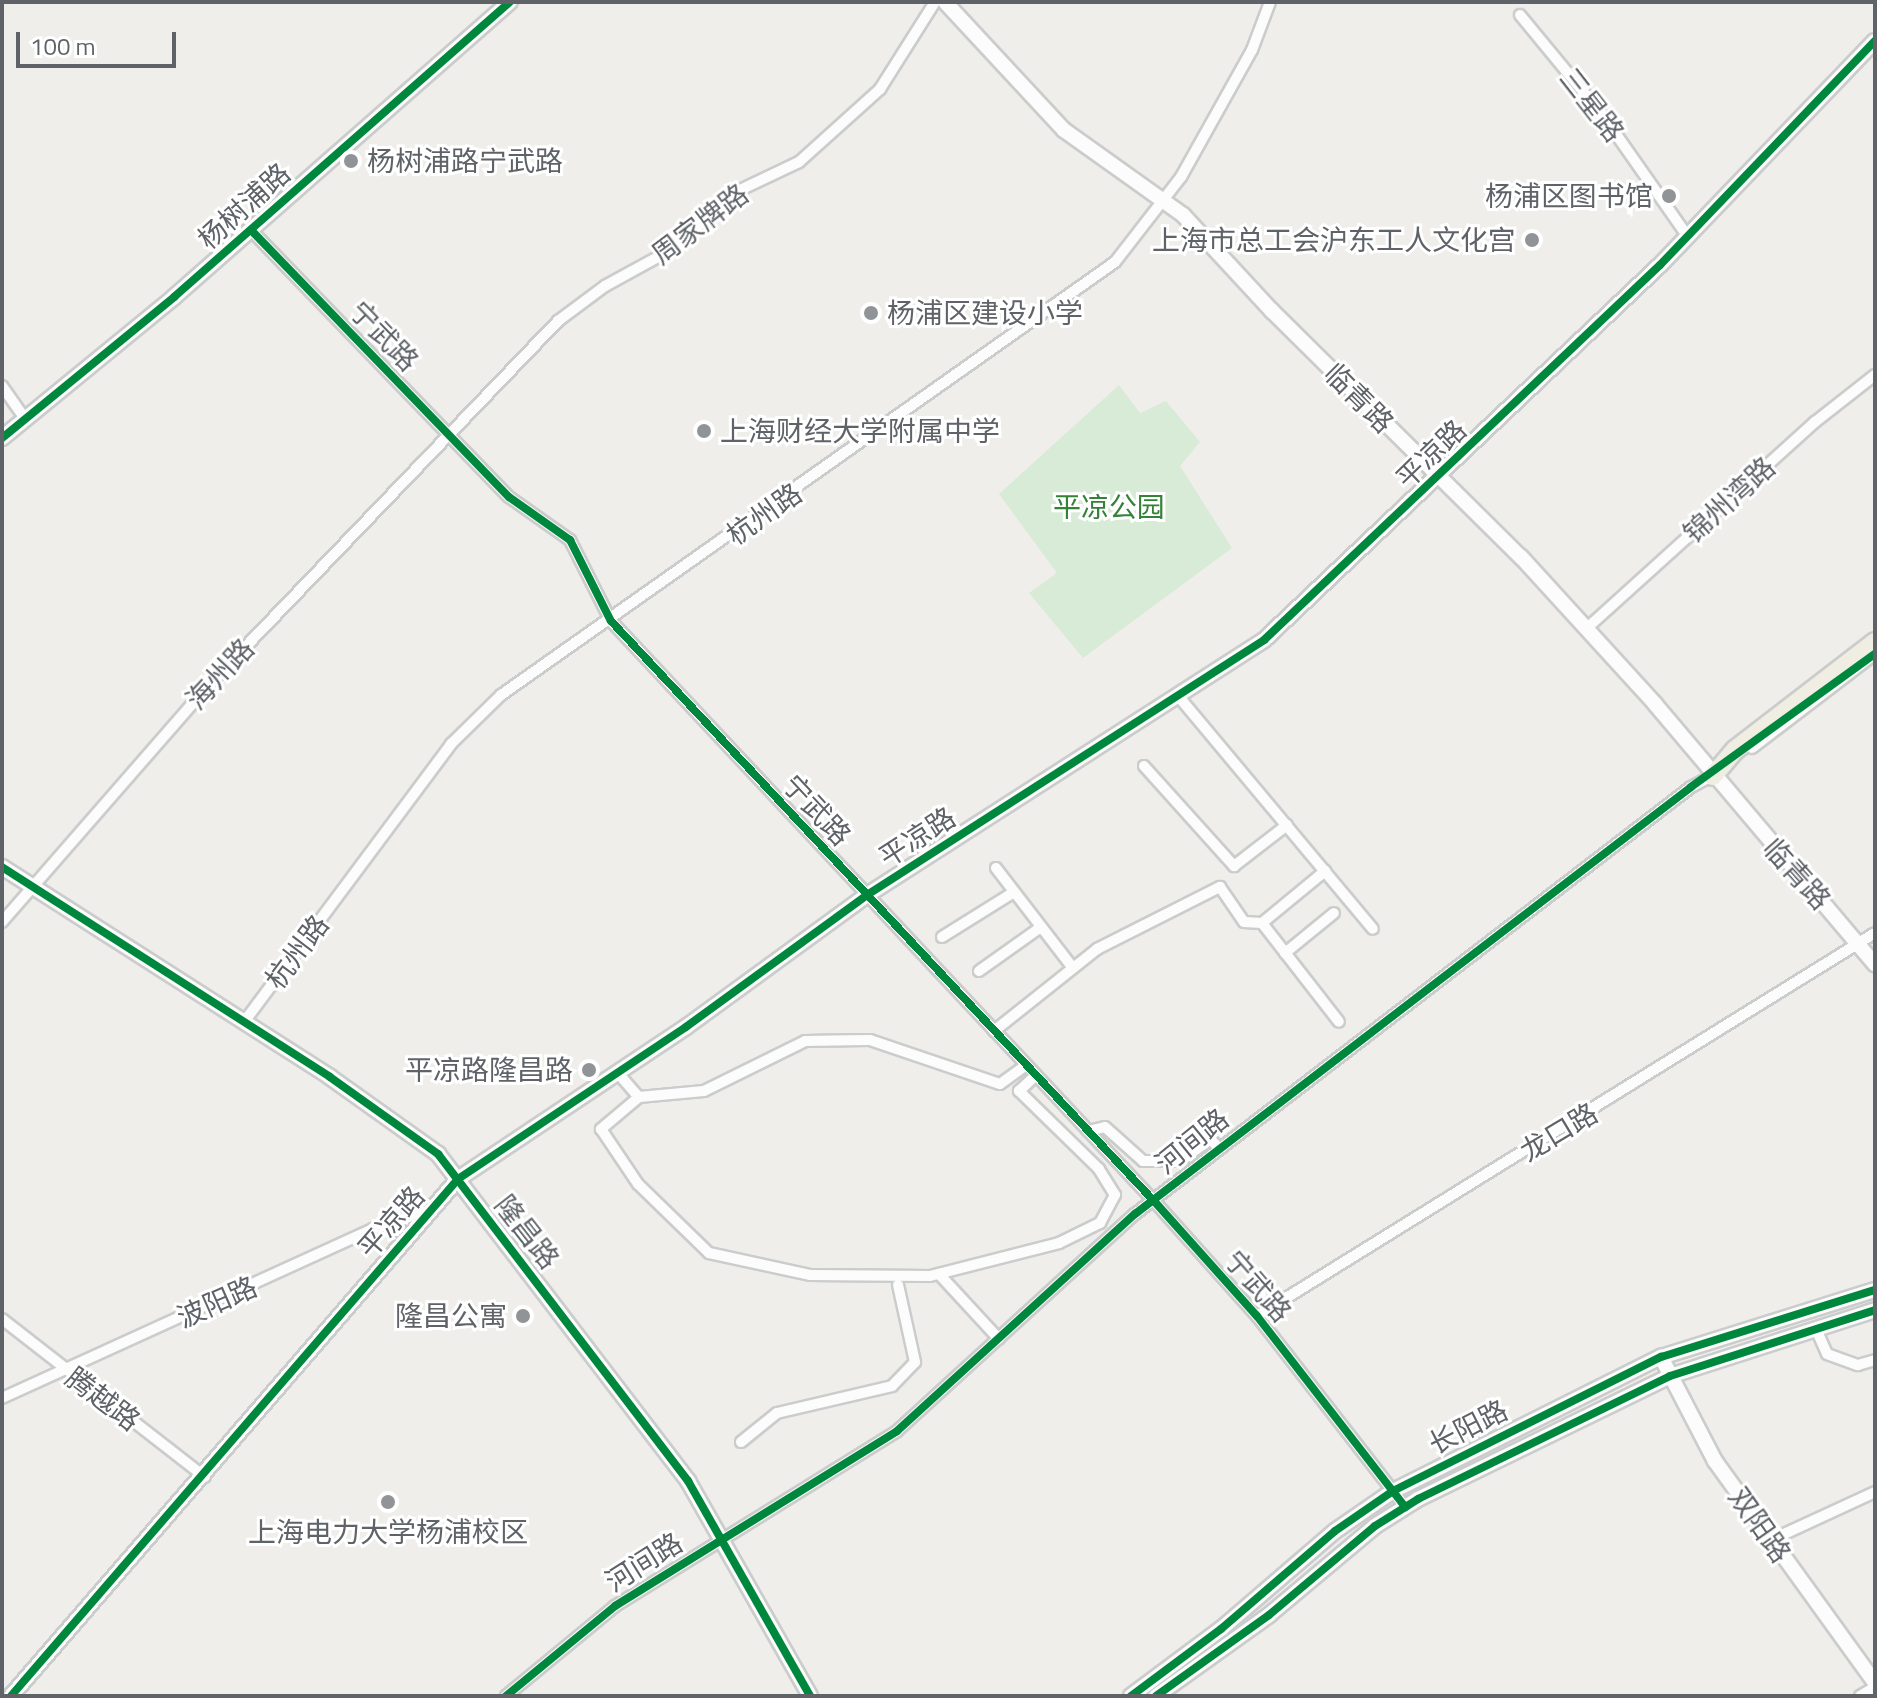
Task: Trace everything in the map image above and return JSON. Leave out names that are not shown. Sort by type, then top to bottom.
[{"type":"highway","points":[[1713,776],[1735,750],[1875,642]]},
{"type":"main road","name":"杨树浦路","points":[[2,438],[251,230],[510,2]]},
{"type":"main road","name":"临青路","points":[[945,2],[1064,130],[1098,159],[1163,198],[1587,628],[1875,964]]},
{"type":"main road","name":"平凉路","points":[[11,1696],[205,1477],[458,1179],[617,1072],[867,895],[1264,640],[1439,477],[1688,237],[1875,41]]},
{"type":"main road","name":"隆昌路","points":[[2,867],[244,1022],[431,1148],[458,1179],[688,1481],[810,1696]]},
{"type":"main road","name":"长阳路","points":[[1131,1696],[1221,1629],[1335,1531],[1393,1491],[1661,1357],[1875,1290]]},
{"type":"main road","name":"长阳路","points":[[1156,1696],[1405,1507],[1670,1376],[1875,1310]]},
{"type":"main road","name":"双阳路","points":[[1661,1357],[1715,1461],[1875,1685]]},
{"type":"street","name":"周家牌路","points":[[451,438],[558,321],[605,286],[669,251],[740,190],[799,162],[859,111],[899,64],[935,2]]},
{"type":"street","name":"杭州路","points":[[244,1022],[451,744],[501,695],[611,621],[1115,262],[1211,126],[1252,50],[1270,2]]},
{"type":"street","name":"三星路","points":[[1520,15],[1604,117],[1688,237]]},
{"type":"street","name":"宁武路","points":[[251,230],[509,497],[570,540],[611,621],[1154,1201],[1257,1316],[1405,1507]]},
{"type":"street","name":"锦州湾路","points":[[1587,628],[1815,422],[1875,375]]},
{"type":"street","points":[[2,386],[26,420]]},
{"type":"street","name":"海州路","points":[[2,922],[30,884],[252,639],[451,438]]},
{"type":"street","name":"河间路","points":[[506,1696],[615,1606],[897,1431],[1218,1147],[1875,654]]},
{"type":"street","points":[[1179,697],[1373,929]]},
{"type":"street","points":[[1144,766],[1234,866],[1287,825]]},
{"type":"street","points":[[996,868],[1073,968]]},
{"type":"street","points":[[994,1031],[1097,949],[1220,887],[1244,922],[1262,923],[1325,871]]},
{"type":"street","points":[[942,937],[1014,892]]},
{"type":"street","points":[[1285,953],[1334,913]]},
{"type":"street","points":[[1262,923],[1339,1022]]},
{"type":"street","points":[[979,971],[1041,927]]},
{"type":"street","name":"龙口路","points":[[1257,1316],[1875,933]]},
{"type":"street","points":[[1026,1065],[1000,1084],[870,1040],[805,1041],[704,1091],[639,1097],[601,1129],[638,1184],[709,1253],[810,1275],[939,1274],[1059,1243],[1100,1223],[1115,1195],[1099,1169],[1019,1091],[1036,1075]]},
{"type":"street","points":[[617,1072],[639,1097]]},
{"type":"street","points":[[1088,1131],[1105,1127],[1143,1161],[1181,1161],[1210,1139],[1218,1147]]},
{"type":"street","name":"波阳路","points":[[2,1398],[373,1229],[432,1208]]},
{"type":"street","points":[[939,1274],[999,1339]]},
{"type":"street","points":[[741,1442],[777,1413],[892,1386],[915,1362],[898,1285]]},
{"type":"street","name":"腾越路","points":[[2,1319],[205,1477]]},
{"type":"street","points":[[1816,1329],[1827,1354],[1858,1365],[1875,1360]]},
{"type":"street","points":[[1771,1540],[1875,1492]]},
{"type":"street","points":[[1860,1696],[1875,1685]]},
{"type":"green space","name":"平凉公园","points":[[1119,385],[1140,413],[1166,401],[1200,442],[1180,466],[1232,548],[1083,658],[1029,593],[1057,573],[999,494]]},
{"type":"cycle path","points":[[2,438],[174,297],[510,2]]},
{"type":"cycle path","points":[[11,1696],[458,1179],[686,1027],[867,895],[1264,640],[1660,265],[1875,41]]},
{"type":"cycle path","points":[[251,230],[509,497],[570,540],[611,621],[1154,1201],[1257,1316],[1405,1507]]},
{"type":"cycle path","points":[[506,1696],[615,1606],[897,1431],[1135,1214],[1691,787],[1875,654]]},
{"type":"cycle path","points":[[2,867],[330,1077],[438,1154],[688,1481],[810,1696]]},
{"type":"cycle path","points":[[1131,1696],[1221,1629],[1335,1531],[1393,1491],[1661,1357],[1875,1290]]},
{"type":"cycle path","points":[[1156,1696],[1269,1615],[1375,1526],[1418,1499],[1670,1376],[1875,1310]]},
{"type":"place","name":"杨树浦路宁武路","points":[[351,161]]},
{"type":"place","name":"杨浦区图书馆","points":[[1669,196]]},
{"type":"place","name":"上海市总工会沪东工人文化宫","points":[[1532,240]]},
{"type":"place","name":"杨浦区建设小学","points":[[871,313]]},
{"type":"place","name":"上海财经大学附属中学","points":[[704,431]]},
{"type":"place","name":"平凉路隆昌路","points":[[589,1070]]},
{"type":"place","name":"隆昌公寓","points":[[523,1316]]},
{"type":"place","name":"上海电力大学杨浦校区","points":[[388,1502]]}]
